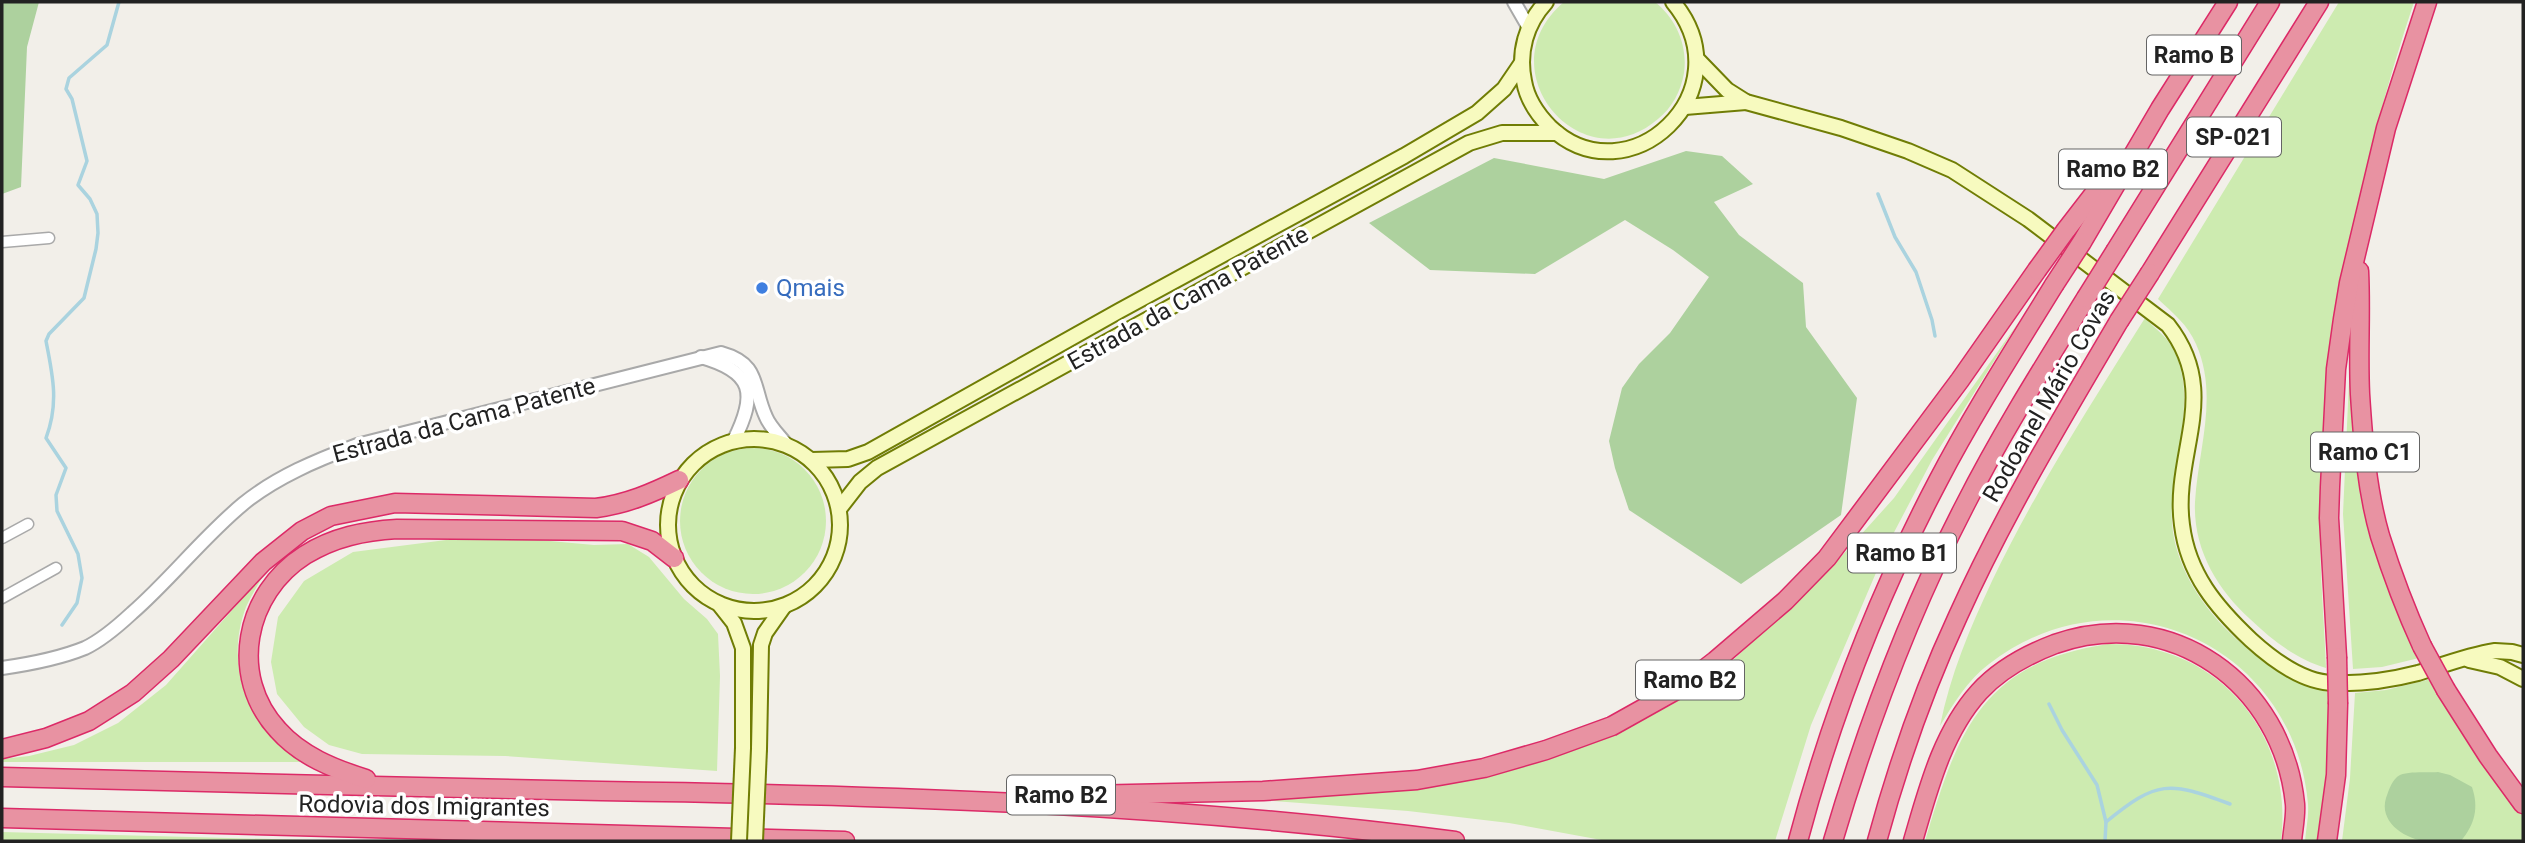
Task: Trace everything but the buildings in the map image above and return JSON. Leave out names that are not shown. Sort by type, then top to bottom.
[{"type":"highway","name":"Ramo B","points":[[2160,109],[2228,2]]},
{"type":"highway","name":"Rodoanel Mário Covas","points":[[1833,841],[1865,741],[1927,581],[1994,450],[2270,2]]},
{"type":"highway","name":"Rodoanel Mário Covas","points":[[1877,841],[1918,711],[1957,617],[2038,459],[2119,321],[2319,2]]},
{"type":"highway","points":[[2327,841],[2336,775],[2338,704],[2329,518],[2340,344],[2349,283],[2386,128],[2427,2]]},
{"type":"highway","name":"Ramo B2","points":[[951,800],[1072,794],[1263,791],[1417,780],[1484,768],[1546,750],[1612,726],[1680,688],[1785,601],[1827,558],[1960,380],[2066,230],[2160,109]]},
{"type":"highway","name":"Ramo B1","points":[[1798,841],[1814,781],[1835,720],[1868,632],[1905,547],[1982,403],[2082,242],[2160,109]]},
{"type":"highway","name":"Ramo C1","points":[[2357,249],[2360,392],[2365,456],[2380,535],[2394,578],[2422,646],[2488,756],[2523,804]]},
{"type":"highway","points":[[2,749],[46,738],[89,721],[133,693],[171,659],[263,562],[302,531],[331,516],[395,503],[607,506],[642,498],[680,480]]},
{"type":"highway","points":[[386,785],[341,772],[319,761],[278,730],[260,705],[250,676],[248,649],[252,622],[263,598],[281,575],[305,555],[337,539],[366,531],[587,530],[637,534],[653,541],[674,558]]},
{"type":"highway","points":[[1913,841],[1925,800],[1951,732],[1978,692],[1996,675],[2020,659],[2066,640],[2108,632],[2146,636],[2190,649],[2214,663],[2242,686],[2263,712],[2283,752],[2295,807],[2292,841]]},
{"type":"highway","points":[[2,777],[691,791],[951,800],[1348,827],[1455,841]]},
{"type":"highway","name":"Rodovia dos Imigrantes","points":[[2,818],[845,841]]},
{"type":"main road","points":[[1546,2],[1524,39],[1521,64],[1531,103],[1542,119],[1557,133],[1590,148],[1608,150],[1627,149],[1644,143],[1660,134],[1685,107],[1694,84],[1697,60],[1690,27],[1673,2]]},
{"type":"main road","points":[[1697,60],[1727,90],[1746,102],[1842,128],[1952,170],[2020,213],[2168,325],[2183,348],[2192,384],[2193,421],[2181,512],[2187,551],[2197,576],[2212,599],[2256,644],[2298,673],[2331,684],[2384,680],[2495,651],[2523,655]]},
{"type":"main road","name":"Estrada da Cama Patente","points":[[812,460],[848,459],[868,452],[1404,156],[1477,113],[1504,89],[1521,64]]},
{"type":"main road","points":[[1685,107],[1746,102]]},
{"type":"main road","name":"Estrada da Cama Patente","points":[[839,509],[860,482],[877,468],[1469,143],[1502,133],[1557,133]]},
{"type":"main road","points":[[719,604],[751,612],[784,606],[810,591],[829,568],[839,539],[839,509],[829,482],[812,460],[786,444],[760,438],[734,440],[713,448],[694,462],[680,480],[669,505],[667,532],[674,558],[692,586],[719,604],[734,623],[743,648],[739,841]]},
{"type":"main road","points":[[755,841],[761,645],[765,633],[784,606]]},
{"type":"main road","points":[[2461,660],[2475,660],[2500,667],[2523,679]]},
{"type":"main road","points":[[2500,667],[2514,666],[2523,661]]},
{"type":"street","points":[[1514,2],[1529,27]]},
{"type":"street","points":[[2,242],[49,238]]},
{"type":"street","name":"Estrada da Cama Patente","points":[[2,668],[29,665],[87,647],[117,628],[152,596],[244,503],[277,481],[319,459],[370,442],[721,353],[747,367],[758,389],[766,417],[786,444]]},
{"type":"street","points":[[701,357],[732,368],[742,378],[748,391],[749,404],[745,419],[734,440]]},
{"type":"street","points":[[2,538],[28,524]]},
{"type":"street","points":[[2,598],[56,568]]},
{"type":"green space","points":[[2,2],[39,2],[27,47],[21,187],[2,194]]},
{"type":"green space","points":[[1564,2],[1655,2],[1669,16],[1682,43],[1684,73],[1675,99],[1658,119],[1629,136],[1600,138],[1573,129],[1552,110],[1538,86],[1534,58],[1542,29]]},
{"type":"green space","points":[[2339,2],[2414,2],[2388,86],[2367,168],[2342,294],[2333,360],[2323,448],[2320,513],[2326,668],[2295,654],[2267,634],[2227,595],[2209,567],[2195,519],[2207,403],[2203,364],[2189,331],[2158,299]]},
{"type":"green space","points":[[1686,151],[1722,156],[1753,184],[1714,202],[1739,235],[1803,283],[1806,327],[1857,398],[1841,515],[1741,584],[1629,510],[1609,441],[1622,388],[1639,364],[1670,333],[1709,277],[1673,250],[1625,220],[1535,274],[1430,270],[1369,223],[1494,158],[1604,179]]},
{"type":"green space","points":[[2145,318],[2168,341],[2178,361],[2183,383],[2184,406],[2172,501],[2172,523],[2183,567],[2207,607],[2250,651],[2287,676],[2330,693],[2328,775],[2319,841],[2305,841],[2308,804],[2296,748],[2270,701],[2235,663],[2191,637],[2142,623],[2091,622],[2039,635],[1981,670],[1940,726],[1949,688],[1962,652],[2009,547],[2065,447]]},
{"type":"green space","points":[[2018,323],[1932,460],[1890,540],[1811,725],[1775,841],[1607,841],[1509,823],[1408,811],[1234,798],[1370,790],[1612,734],[1671,705],[1728,665],[1839,559],[1894,498]]},
{"type":"green space","points":[[2350,359],[2352,421],[2360,481],[2419,658],[2382,667],[2353,669],[2343,514]]},
{"type":"green space","points":[[753,448],[781,453],[805,469],[821,493],[826,521],[821,549],[805,573],[781,589],[753,594],[725,589],[701,573],[685,549],[680,521],[685,493],[701,469],[725,453]]},
{"type":"green space","points":[[517,538],[594,545],[628,544],[649,557],[684,599],[707,619],[718,634],[720,676],[717,771],[505,756],[362,754],[329,745],[304,727],[277,694],[271,662],[278,617],[304,581],[353,552],[446,540]]},
{"type":"green space","points":[[264,574],[246,607],[241,623],[238,639],[239,672],[243,688],[257,718],[272,735],[306,762],[2,762],[2,759],[29,756],[74,745],[118,723],[166,685]]},
{"type":"green space","points":[[2108,644],[2148,648],[2183,659],[2215,678],[2241,702],[2261,731],[2275,765],[2282,802],[2281,841],[1925,841],[1937,801],[1964,735],[1982,708],[2003,685],[2031,667],[2065,653]]},
{"type":"green space","points":[[2431,679],[2466,739],[2523,816],[2523,841],[2342,841],[2350,778],[2355,693],[2386,690]]},
{"type":"green space","points":[[2438,772],[2472,787],[2474,816],[2461,841],[2432,842],[2415,839],[2394,827],[2386,814],[2386,798],[2397,777],[2409,773]]},
{"type":"green space","points":[[2,832],[346,841],[2,841]]},
{"type":"waterway","points":[[62,625],[77,603],[82,578],[78,554],[57,511],[56,495],[66,468],[46,438],[54,402],[53,378],[46,341],[49,334],[84,298],[98,233],[97,214],[90,199],[78,185],[87,161],[72,99],[66,89],[69,78],[107,45],[119,2]]},
{"type":"waterway","points":[[1878,194],[1895,237],[1916,272],[1935,336]]},
{"type":"waterway","points":[[2049,704],[2097,785],[2106,822],[2105,841]]},
{"type":"waterway","points":[[2106,822],[2138,798],[2164,789],[2192,791],[2230,804]]},
{"type":"place","name":"Qmais","points":[[762,288]]}]
